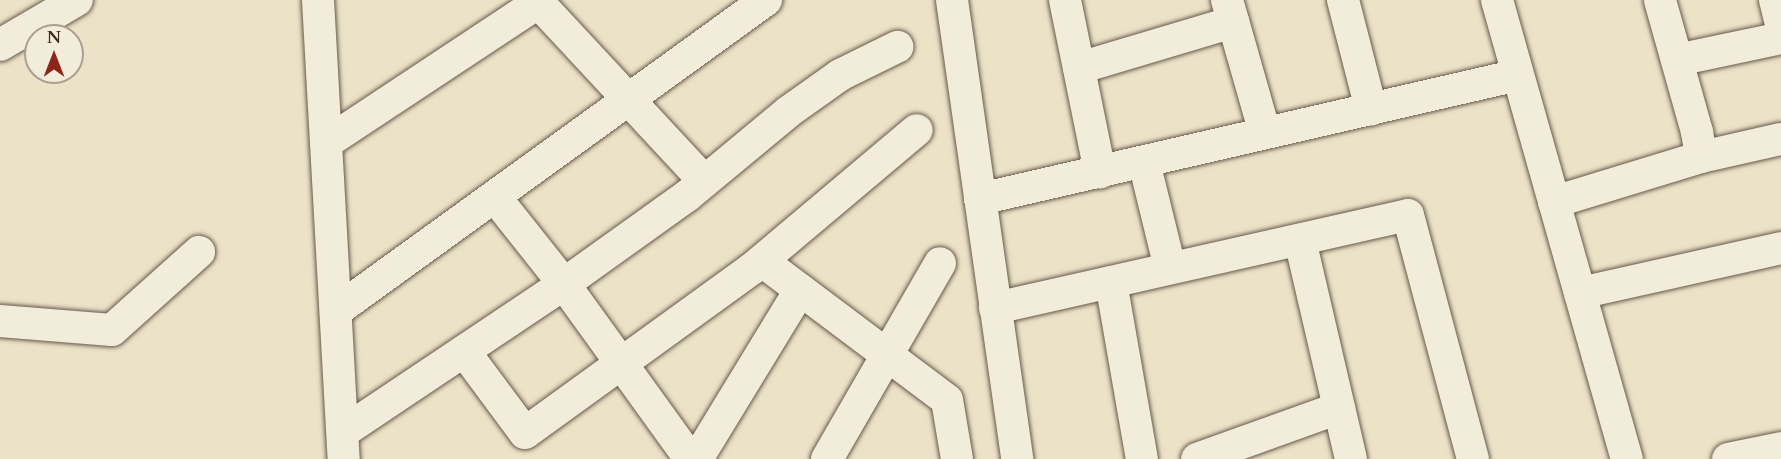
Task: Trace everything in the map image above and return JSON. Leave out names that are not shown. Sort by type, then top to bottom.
[{"type":"street","points":[[0,45],[77,0]]},
{"type":"street","points":[[318,0],[344,446]]},
{"type":"street","points":[[336,311],[766,0]]},
{"type":"street","points":[[952,0],[1017,459]]},
{"type":"street","points":[[1065,0],[1100,172]]},
{"type":"street","points":[[1343,0],[1371,109]]},
{"type":"street","points":[[1497,0],[1627,459]]},
{"type":"street","points":[[1660,0],[1697,132],[1701,157]]},
{"type":"street","points":[[1774,0],[1781,24]]},
{"type":"street","points":[[326,143],[539,1],[704,181]]},
{"type":"street","points":[[1079,68],[1230,11],[1265,134]]},
{"type":"street","points":[[1677,60],[1781,38]]},
{"type":"street","points":[[344,446],[464,351],[564,285],[704,181],[788,112],[840,75],[897,47]]},
{"type":"street","points":[[980,199],[1518,75]]},
{"type":"street","points":[[464,351],[525,433],[762,261],[917,130]]},
{"type":"street","points":[[1554,202],[1701,157],[1781,139]]},
{"type":"street","points":[[1144,162],[1170,268]]},
{"type":"street","points":[[495,197],[564,285],[690,459]]},
{"type":"street","points":[[995,308],[1408,215],[1473,459]]},
{"type":"street","points":[[1300,240],[1351,459]]},
{"type":"street","points":[[1580,293],[1781,248]]},
{"type":"street","points":[[0,321],[112,330],[199,252]]},
{"type":"street","points":[[762,261],[947,400],[957,459]]},
{"type":"street","points":[[826,459],[940,263]]},
{"type":"street","points":[[1111,282],[1142,459]]},
{"type":"street","points":[[697,459],[800,290]]},
{"type":"street","points":[[1197,459],[1339,408]]},
{"type":"street","points":[[1728,459],[1781,448]]}]
